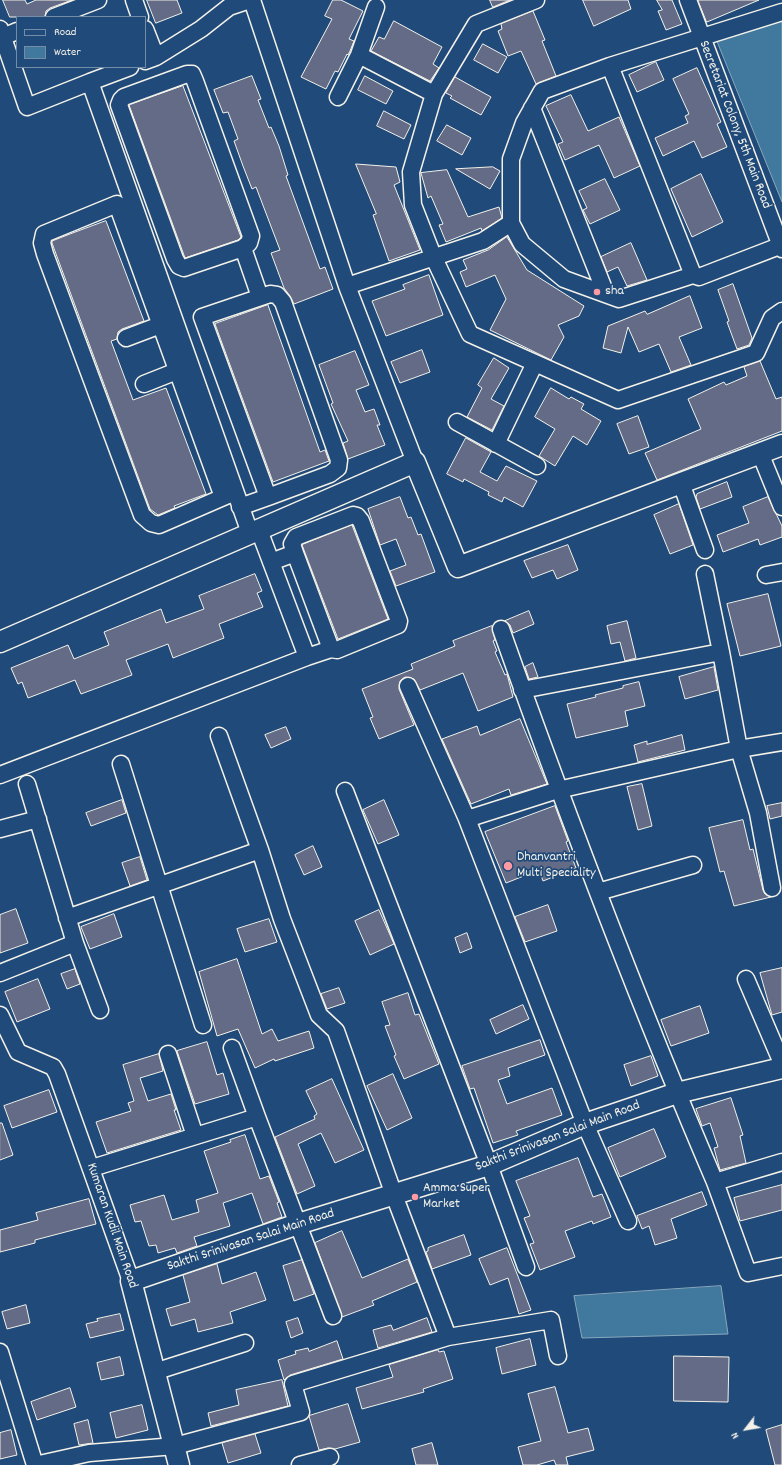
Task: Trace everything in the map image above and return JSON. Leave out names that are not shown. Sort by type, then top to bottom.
[{"type":"street","points":[[57,16],[98,0]]},
{"type":"street","points":[[134,0],[140,16]]},
{"type":"street","points":[[146,35],[150,59],[201,29],[229,7],[251,0],[347,286],[415,462],[458,567],[782,445]]},
{"type":"street","points":[[536,0],[476,24],[434,94],[411,172],[413,205],[433,256],[470,334],[618,400],[756,353],[772,318],[782,310]]},
{"type":"street","name":"Secretariat Colony, 5th Main Road","points":[[688,0],[701,38],[782,246]]},
{"type":"street","points":[[338,97],[359,55],[376,7]]},
{"type":"street","points":[[782,12],[610,66],[542,91],[524,123],[511,159],[511,223],[522,244],[564,279],[619,299],[693,275],[699,277],[782,246]]},
{"type":"street","points":[[7,32],[16,66]]},
{"type":"street","points":[[359,55],[434,94]]},
{"type":"street","points":[[610,66],[693,275]]},
{"type":"street","points":[[17,68],[27,107],[127,68]]},
{"type":"street","points":[[187,74],[192,74],[251,236],[250,243],[243,248],[184,268],[179,266],[175,259],[119,106],[124,97],[158,83],[187,74]]},
{"type":"street","points":[[90,82],[101,112],[124,201],[170,324],[229,495],[240,507],[271,562],[307,657]]},
{"type":"street","points":[[101,112],[119,106]]},
{"type":"street","points":[[532,108],[606,294]]},
{"type":"street","points":[[124,201],[155,266],[170,324]]},
{"type":"street","points":[[124,201],[44,234],[42,243],[48,261],[142,515],[151,523],[160,524],[229,495]]},
{"type":"street","points":[[347,286],[433,256],[484,241],[511,223]]},
{"type":"street","points":[[243,248],[260,297]]},
{"type":"street","points":[[155,266],[175,259]]},
{"type":"street","points":[[126,338],[170,324],[202,317],[270,294],[277,295],[283,302],[339,460],[338,468],[330,474],[240,507]]},
{"type":"street","points":[[202,317],[268,497]]},
{"type":"street","points":[[496,444],[535,363]]},
{"type":"street","points":[[144,384],[184,368]]},
{"type":"street","points":[[457,422],[537,466]]},
{"type":"street","points":[[760,453],[782,507]]},
{"type":"street","points":[[0,642],[415,462]]},
{"type":"street","points":[[681,483],[705,550]]},
{"type":"street","points":[[0,775],[307,657],[331,649],[337,650],[398,625],[399,621],[361,521],[357,516],[353,515],[296,537],[292,544],[331,649]]},
{"type":"street","points":[[271,562],[295,553]]},
{"type":"street","points":[[766,575],[782,572]]},
{"type":"street","points":[[705,574],[739,749],[758,813],[772,888]]},
{"type":"street","points":[[500,629],[558,790],[677,1093],[715,1182],[748,1273],[782,1266]]},
{"type":"street","points":[[522,690],[721,652]]},
{"type":"street","points":[[408,686],[467,819],[585,1124],[628,1221]]},
{"type":"street","points":[[219,736],[260,850],[282,919],[319,1015],[336,1031],[394,1195],[448,1337]]},
{"type":"street","points":[[467,819],[558,790],[739,749],[782,742]]},
{"type":"street","points":[[121,764],[203,1025]]},
{"type":"street","points":[[27,784],[67,918],[100,1010]]},
{"type":"street","points":[[345,791],[489,1165],[526,1267]]},
{"type":"street","points":[[0,829],[38,819]]},
{"type":"street","points":[[67,918],[260,850]]},
{"type":"street","points":[[598,892],[692,865]]},
{"type":"street","points":[[0,973],[76,943]]},
{"type":"street","points":[[746,979],[782,1063]]},
{"type":"street","name":"Kumaran Kudil Main Road","points":[[0,1015],[18,1052],[53,1067],[57,1074],[92,1168],[131,1281],[180,1465]]},
{"type":"street","points":[[232,1048],[332,1316]]},
{"type":"street","points":[[168,1054],[195,1136]]},
{"type":"street","name":"Sakthi Srinivasan Salai Main Road","points":[[131,1281],[298,1224],[489,1165],[585,1124],[677,1093],[782,1068]]},
{"type":"street","points":[[92,1168],[257,1117]]},
{"type":"street","points":[[715,1182],[782,1162]]},
{"type":"street","points":[[0,1352],[35,1465],[88,1453],[175,1446],[301,1412],[293,1384],[448,1337],[551,1320],[558,1356]]},
{"type":"street","points":[[154,1372],[246,1343]]},
{"type":"street","points":[[300,1465],[330,1457]]},
{"type":"water","points":[[782,17],[782,202],[716,39]]},
{"type":"water","points":[[721,1286],[728,1334],[582,1338],[574,1296]]},
{"type":"building","points":[[3,0],[25,0],[27,4],[36,0],[72,0],[50,8],[46,11],[45,16],[10,17]]},
{"type":"building","points":[[147,0],[177,0],[182,13],[156,23]]},
{"type":"building","points":[[333,0],[341,0],[363,11],[349,39],[354,41],[350,51],[338,72],[335,71],[326,89],[301,77],[332,19],[325,16]]},
{"type":"building","points":[[490,0],[510,0],[493,7]]},
{"type":"building","points":[[583,0],[628,0],[631,9],[594,26]]},
{"type":"building","points":[[657,0],[672,0],[682,24],[666,30],[658,11],[662,10]]},
{"type":"building","points":[[698,0],[759,0],[707,22]]},
{"type":"building","points":[[533,11],[545,40],[542,41],[556,76],[536,84],[521,51],[508,56],[498,31],[502,29],[501,24]]},
{"type":"building","points":[[394,21],[442,47],[433,64],[439,68],[430,81],[371,51],[379,37],[384,39]]},
{"type":"building","points":[[483,44],[507,57],[498,73],[474,60]]},
{"type":"building","points":[[656,62],[664,80],[637,92],[629,75]]},
{"type":"building","points":[[697,68],[721,122],[717,124],[727,147],[702,158],[694,141],[663,156],[655,138],[688,123],[685,116],[689,114],[673,79]]},
{"type":"building","points":[[252,76],[261,99],[258,100],[269,128],[271,127],[279,146],[288,175],[286,176],[320,269],[325,267],[333,289],[294,304],[284,288],[271,253],[280,250],[256,187],[252,189],[243,166],[234,141],[238,139],[228,112],[223,113],[214,90]]},
{"type":"building","points":[[365,76],[393,91],[386,104],[358,90]]},
{"type":"building","points":[[455,77],[491,97],[481,115],[450,98],[452,96],[446,93]]},
{"type":"building","points":[[183,86],[241,237],[238,240],[185,258],[129,105]]},
{"type":"building","points":[[571,95],[588,131],[619,117],[640,166],[614,178],[599,145],[565,160],[558,144],[563,142],[546,106]]},
{"type":"building","points":[[384,111],[411,125],[404,139],[377,126]]},
{"type":"building","points":[[447,125],[471,138],[462,155],[437,141]]},
{"type":"building","points":[[356,164],[396,167],[400,182],[394,185],[420,250],[389,261],[373,215],[376,214]]},
{"type":"building","points":[[493,167],[500,171],[490,189],[456,169]]},
{"type":"building","points":[[447,170],[468,217],[499,207],[502,218],[482,231],[481,228],[446,242],[439,225],[443,224],[431,196],[428,198],[421,173]]},
{"type":"building","points":[[701,174],[723,222],[692,237],[671,189]]},
{"type":"building","points":[[605,179],[620,210],[590,224],[583,210],[587,208],[579,191]]},
{"type":"building","points":[[106,221],[144,321],[122,329],[118,332],[117,339],[111,341],[133,400],[166,388],[206,494],[174,506],[175,508],[158,515],[150,509],[52,243],[52,241]]},
{"type":"building","points":[[507,237],[527,270],[584,306],[579,316],[558,325],[564,337],[551,360],[490,330],[506,299],[495,275],[466,287],[460,272],[467,269],[463,260],[488,250]]},
{"type":"building","points":[[631,243],[647,280],[627,286],[618,267],[607,272],[601,257]]},
{"type":"building","points":[[429,275],[443,315],[386,336],[372,301],[405,289],[403,285]]},
{"type":"building","points":[[733,284],[752,338],[749,345],[737,349],[727,322],[729,321],[718,290]]},
{"type":"building","points":[[690,296],[702,328],[679,337],[691,365],[671,372],[659,344],[639,352],[628,327],[621,353],[603,348],[608,326],[645,311],[647,314]]},
{"type":"building","points":[[268,305],[320,452],[325,450],[329,461],[273,482],[215,324]]},
{"type":"building","points":[[422,350],[430,372],[400,383],[391,362]]},
{"type":"building","points":[[355,351],[369,385],[356,390],[365,412],[374,409],[380,425],[377,425],[385,445],[348,459],[343,443],[348,441],[331,404],[333,403],[319,365]]},
{"type":"building","points":[[494,358],[509,368],[491,399],[504,406],[492,430],[467,417],[482,388],[478,385]]},
{"type":"building","points":[[760,361],[776,399],[782,397],[782,431],[657,480],[645,453],[701,429],[688,399],[724,382],[726,385],[747,376],[744,367]]},
{"type":"building","points":[[551,388],[569,399],[571,397],[584,404],[581,409],[601,421],[587,445],[573,436],[555,466],[539,456],[555,429],[535,417]]},
{"type":"building","points":[[638,416],[649,447],[629,454],[617,424]]},
{"type":"building","points":[[466,438],[491,452],[480,472],[497,481],[506,466],[537,481],[523,507],[504,497],[502,502],[488,495],[489,492],[464,479],[463,482],[447,474]]},
{"type":"building","points":[[727,482],[732,497],[700,509],[696,497],[697,494]]},
{"type":"building","points":[[400,497],[408,518],[411,517],[418,535],[421,534],[435,572],[396,586],[390,571],[406,565],[396,539],[380,545],[368,509]]},
{"type":"building","points":[[768,497],[782,526],[782,537],[760,545],[758,539],[723,552],[717,535],[749,523],[743,507]]},
{"type":"building","points":[[679,504],[693,545],[670,554],[654,515]]},
{"type":"building","points":[[352,525],[388,619],[338,639],[302,545]]},
{"type":"building","points":[[568,545],[578,570],[557,579],[553,570],[532,578],[524,561]]},
{"type":"building","points":[[255,574],[262,591],[257,593],[263,607],[219,624],[224,638],[173,658],[168,644],[126,660],[132,675],[81,694],[75,680],[28,698],[22,682],[18,684],[11,668],[68,645],[74,659],[109,645],[104,632],[161,609],[166,623],[204,609],[199,596]]},
{"type":"building","points":[[768,594],[781,646],[740,656],[727,604]]},
{"type":"building","points":[[529,611],[534,624],[513,633],[510,625],[505,621]]},
{"type":"building","points":[[627,621],[636,658],[625,661],[620,642],[611,644],[607,626]]},
{"type":"building","points":[[492,626],[495,640],[493,641],[497,651],[495,652],[505,675],[507,674],[513,697],[478,711],[463,673],[420,690],[414,679],[405,677],[400,681],[399,689],[414,725],[379,739],[370,718],[373,717],[362,689],[413,669],[411,664],[455,646],[453,641]]},
{"type":"building","points":[[533,663],[538,677],[529,679],[525,667]]},
{"type":"building","points":[[714,667],[718,690],[685,699],[679,677]]},
{"type":"building","points":[[639,682],[645,706],[625,711],[628,726],[576,738],[567,704],[596,697],[595,695],[623,688],[623,686]]},
{"type":"building","points":[[520,719],[547,784],[511,795],[509,789],[471,804],[442,739],[477,726],[480,735]]},
{"type":"building","points":[[286,727],[291,739],[271,748],[265,735]]},
{"type":"building","points":[[682,735],[685,750],[638,762],[634,745],[647,741],[647,744]]},
{"type":"building","points":[[642,784],[652,826],[638,830],[627,787]]},
{"type":"building","points":[[122,800],[126,813],[91,826],[86,813]]},
{"type":"building","points":[[384,800],[399,835],[378,844],[363,810]]},
{"type":"building","points":[[782,803],[782,816],[770,819],[767,806]]},
{"type":"building","points":[[555,806],[576,868],[543,881],[539,870],[506,883],[485,832]]},
{"type":"building","points":[[743,820],[750,850],[753,849],[763,890],[765,894],[771,897],[734,906],[724,871],[720,872],[709,828]]},
{"type":"building","points":[[313,846],[322,867],[304,875],[295,855]]},
{"type":"building","points":[[140,857],[147,880],[130,886],[122,863]]},
{"type":"building","points":[[548,905],[557,931],[525,942],[515,917]]},
{"type":"building","points":[[16,909],[28,943],[0,953],[0,915]]},
{"type":"building","points":[[379,910],[394,944],[370,955],[355,921]]},
{"type":"building","points":[[114,914],[122,937],[90,949],[81,927]]},
{"type":"building","points":[[269,919],[277,942],[245,952],[237,929]]},
{"type":"building","points":[[467,933],[472,948],[460,953],[455,938]]},
{"type":"building","points":[[237,959],[262,1034],[272,1029],[278,1041],[309,1031],[314,1048],[275,1061],[274,1059],[255,1068],[238,1029],[217,1036],[199,972]]},
{"type":"building","points":[[782,968],[782,1012],[772,1015],[760,973]]},
{"type":"building","points":[[75,969],[80,984],[67,989],[61,974]]},
{"type":"building","points":[[38,979],[50,1009],[17,1022],[5,992]]},
{"type":"building","points":[[339,988],[345,1003],[327,1009],[321,994]]},
{"type":"building","points":[[408,993],[415,1015],[419,1014],[439,1064],[404,1079],[394,1056],[396,1055],[385,1026],[390,1025],[382,1002]]},
{"type":"building","points":[[523,1005],[529,1019],[496,1034],[490,1020]]},
{"type":"building","points":[[700,1006],[709,1033],[671,1046],[661,1020]]},
{"type":"building","points":[[540,1040],[545,1055],[508,1068],[510,1076],[498,1080],[507,1104],[552,1088],[562,1115],[516,1131],[518,1135],[493,1143],[474,1088],[470,1089],[462,1066]]},
{"type":"building","points":[[207,1042],[217,1075],[223,1073],[229,1094],[195,1104],[177,1051]]},
{"type":"building","points":[[159,1054],[163,1071],[140,1078],[148,1101],[171,1094],[176,1110],[174,1110],[181,1130],[107,1153],[96,1122],[131,1111],[128,1103],[134,1101],[123,1065]]},
{"type":"building","points":[[651,1056],[658,1076],[631,1086],[624,1065]]},
{"type":"building","points":[[393,1074],[412,1118],[387,1130],[367,1086]]},
{"type":"building","points":[[332,1079],[364,1150],[335,1163],[321,1133],[298,1144],[315,1186],[297,1194],[275,1137],[315,1119],[314,1116],[317,1114],[306,1091]]},
{"type":"building","points":[[49,1090],[57,1112],[12,1128],[4,1106]]},
{"type":"building","points":[[731,1098],[743,1135],[740,1136],[746,1163],[720,1170],[714,1148],[718,1147],[710,1123],[702,1126],[696,1109]]},
{"type":"building","points":[[0,1123],[2,1123],[13,1155],[0,1160]]},
{"type":"building","points":[[654,1129],[666,1157],[620,1177],[608,1148]]},
{"type":"building","points":[[245,1135],[260,1179],[269,1176],[279,1202],[277,1203],[282,1217],[263,1224],[252,1193],[223,1203],[230,1226],[194,1237],[197,1246],[177,1253],[175,1248],[158,1253],[156,1245],[149,1246],[141,1221],[135,1222],[130,1205],[164,1195],[172,1220],[199,1212],[196,1200],[218,1193],[204,1151],[231,1142],[230,1140]]},
{"type":"building","points":[[578,1158],[593,1197],[602,1194],[611,1217],[593,1224],[592,1221],[565,1231],[575,1257],[540,1270],[530,1244],[534,1243],[524,1218],[530,1216],[516,1181]]},
{"type":"building","points":[[782,1185],[782,1210],[740,1221],[734,1198]]},
{"type":"building","points":[[702,1192],[707,1205],[671,1219],[677,1238],[655,1245],[649,1226],[642,1229],[637,1216]]},
{"type":"building","points":[[89,1199],[96,1224],[35,1240],[35,1243],[0,1252],[0,1230],[38,1220],[36,1213]]},
{"type":"building","points":[[342,1231],[362,1278],[408,1259],[417,1282],[372,1301],[374,1305],[342,1317],[315,1243]]},
{"type":"building","points":[[464,1235],[471,1255],[432,1269],[426,1252],[428,1251],[428,1248]]},
{"type":"building","points":[[507,1248],[531,1310],[519,1314],[508,1278],[490,1285],[479,1259]]},
{"type":"building","points":[[302,1260],[314,1294],[294,1301],[283,1266]]},
{"type":"building","points":[[217,1264],[222,1284],[256,1272],[266,1300],[230,1312],[233,1323],[198,1332],[195,1319],[171,1326],[166,1309],[190,1302],[183,1275]]},
{"type":"building","points":[[26,1305],[30,1323],[7,1329],[2,1312]]},
{"type":"building","points":[[120,1314],[124,1330],[90,1338],[86,1324],[98,1321],[97,1319]]},
{"type":"building","points":[[298,1318],[303,1333],[291,1338],[286,1322]]},
{"type":"building","points":[[427,1318],[432,1332],[378,1348],[373,1330],[391,1325],[393,1330]]},
{"type":"building","points":[[530,1339],[536,1365],[502,1374],[496,1348]]},
{"type":"building","points":[[337,1341],[343,1359],[290,1375],[284,1380],[278,1360],[296,1354],[295,1351],[308,1348],[309,1351]]},
{"type":"building","points":[[438,1350],[439,1352],[444,1351],[453,1379],[423,1389],[424,1392],[362,1409],[356,1388],[393,1377],[389,1365]]},
{"type":"building","points":[[674,1356],[729,1357],[728,1402],[674,1401]]},
{"type":"building","points":[[120,1357],[124,1375],[101,1380],[97,1363]]},
{"type":"building","points":[[282,1380],[288,1406],[211,1426],[208,1413],[239,1405],[236,1390]]},
{"type":"building","points":[[555,1387],[568,1433],[588,1428],[594,1450],[566,1457],[568,1465],[556,1465],[554,1460],[537,1465],[523,1465],[518,1447],[541,1441],[528,1394]]},
{"type":"building","points":[[70,1388],[76,1407],[37,1420],[31,1402]]},
{"type":"building","points":[[348,1404],[360,1442],[335,1449],[328,1448],[319,1450],[309,1416]]},
{"type":"building","points":[[142,1405],[148,1430],[116,1438],[110,1413]]},
{"type":"building","points":[[88,1420],[93,1443],[79,1445],[74,1424]]},
{"type":"building","points":[[782,1425],[782,1465],[775,1465],[766,1430]]},
{"type":"building","points":[[11,1430],[17,1455],[0,1459],[0,1433]]},
{"type":"building","points":[[255,1434],[261,1453],[228,1463],[222,1443]]},
{"type":"building","points":[[432,1443],[438,1465],[416,1465],[412,1449]]},
{"type":"place","name":"sha","points":[[597,292]]},
{"type":"place","name":"Dhanvantri Multi Speciality","points":[[508,866]]},
{"type":"place","name":"Amma Super Market","points":[[415,1197]]}]
